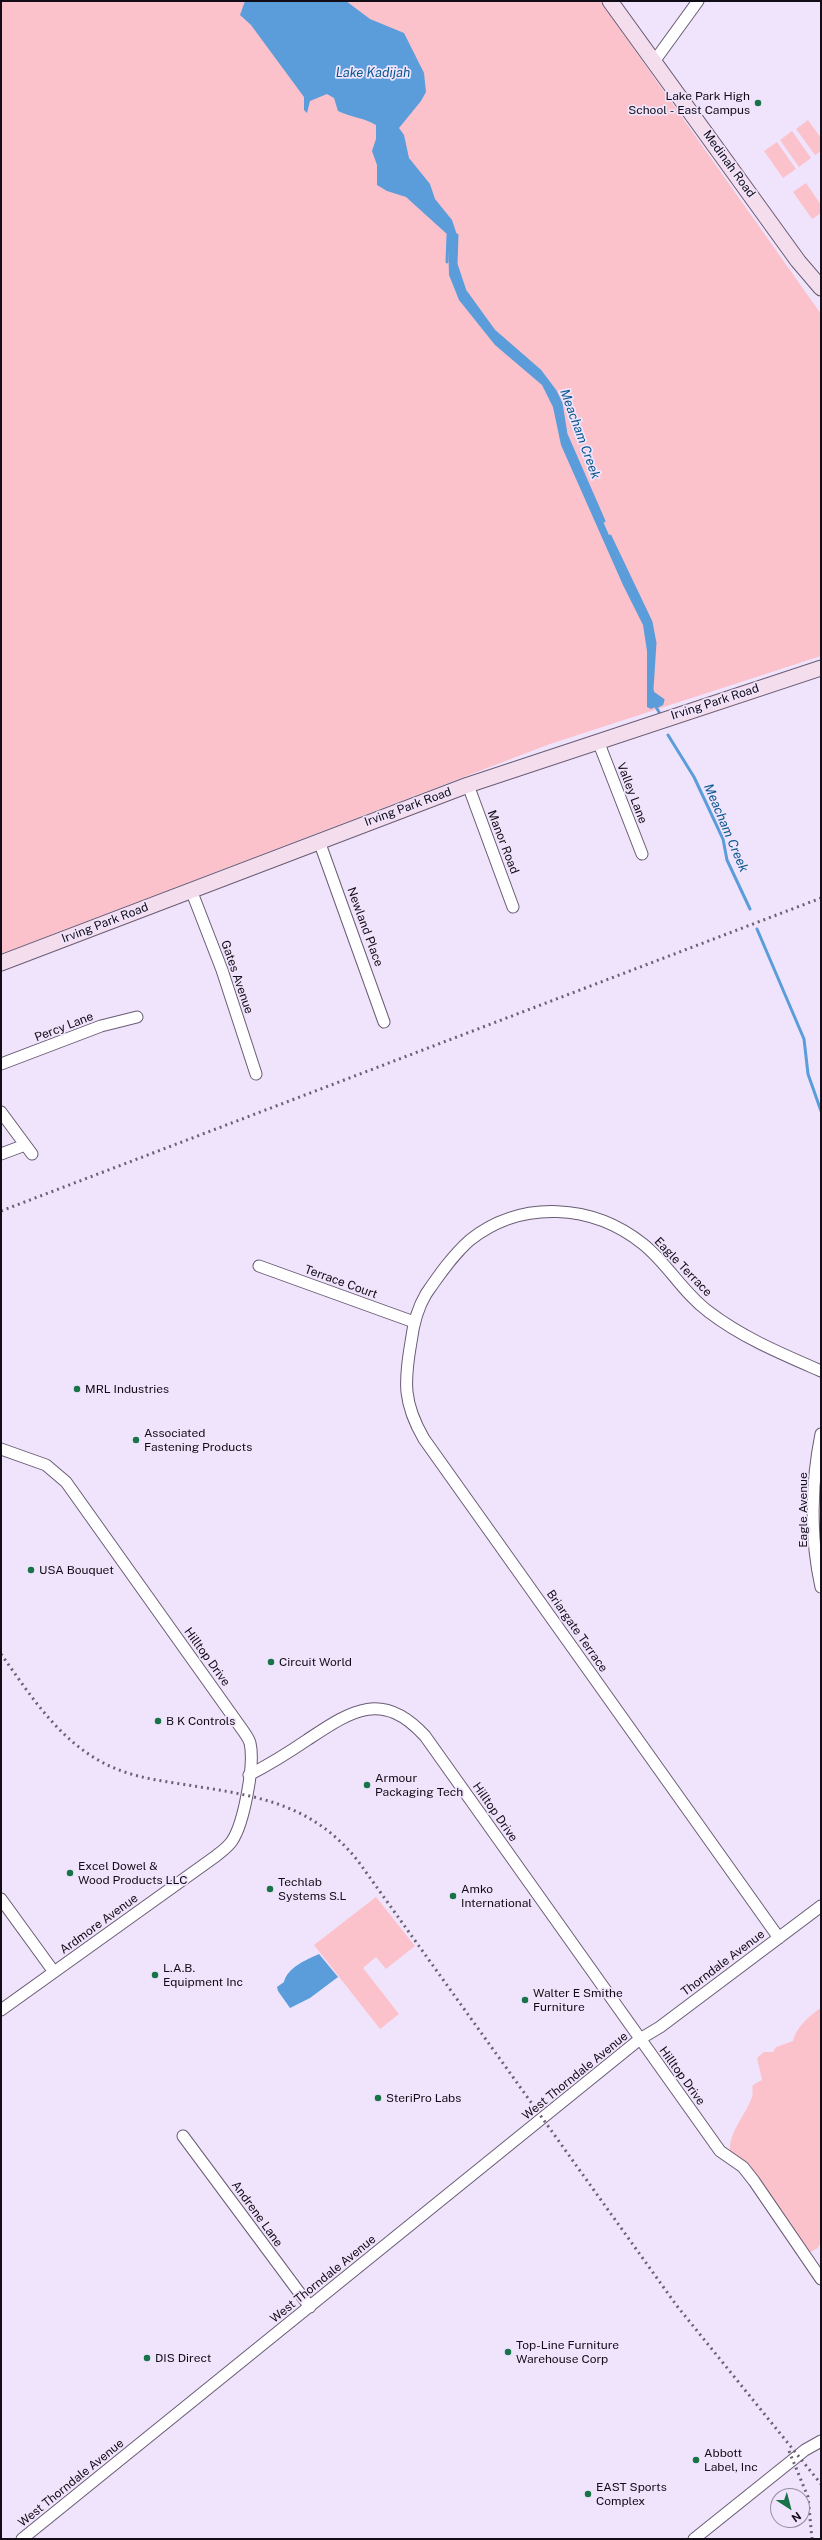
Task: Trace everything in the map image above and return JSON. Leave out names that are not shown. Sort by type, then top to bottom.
[{"type":"main road","name":"Medinah Road","points":[[610,1],[653,63],[725,157],[798,261],[821,288]]},
{"type":"main road","name":"Irving Park Road","points":[[1,963],[468,785],[821,668]]},
{"type":"street","points":[[653,63],[698,1]]},
{"type":"street","name":"Valley Lane","points":[[598,741],[642,854]]},
{"type":"street","name":"Manor Road","points":[[468,785],[514,907]]},
{"type":"street","name":"Newland Place","points":[[319,841],[384,1022]]},
{"type":"street","name":"Gates Avenue","points":[[191,890],[222,970],[256,1074]]},
{"type":"street","name":"Percy Lane","points":[[1,1064],[101,1026],[137,1017]]},
{"type":"street","points":[[1,1112],[28,1149],[1,1154]]},
{"type":"street","name":"Eagle Terrace","points":[[414,1322],[426,1296],[452,1259],[471,1240],[491,1227],[510,1219],[536,1212],[572,1212],[589,1216],[619,1227],[642,1243],[688,1294],[728,1326],[763,1346],[821,1371]]},
{"type":"street","name":"Terrace Court","points":[[259,1266],[414,1322]]},
{"type":"street","name":"Briargate Terrace","points":[[414,1322],[405,1376],[409,1405],[424,1439],[779,1938]]},
{"type":"street","name":"Eagle Avenue","points":[[821,1434],[815,1480],[814,1519],[821,1586]]},
{"type":"street","name":"Hilltop Drive","points":[[1,1449],[39,1462],[54,1470],[66,1482],[244,1732],[250,1743],[249,1775],[274,1762],[343,1716],[357,1710],[380,1709],[403,1716],[414,1723],[425,1736],[720,2151],[743,2167],[821,2279]]},
{"type":"street","name":"Ardmore Avenue","points":[[1,2010],[216,1856],[231,1842],[241,1821],[249,1775]]},
{"type":"street","points":[[1,1899],[54,1972]]},
{"type":"street","name":"Thorndale Avenue","points":[[640,2040],[660,2027],[821,1906]]},
{"type":"street","name":"West Thorndale Avenue","points":[[22,2539],[640,2040]]},
{"type":"street","name":"Andrene Lane","points":[[183,2136],[310,2307]]},
{"type":"street","points":[[694,2539],[805,2450],[821,2441]]},
{"type":"shaded area","points":[[1,1],[600,1],[821,314],[821,656],[550,744],[1,954]]},
{"type":"shaded area","points":[[808,120],[821,138],[821,151],[815,155],[796,129]]},
{"type":"shaded area","points":[[792,131],[811,158],[799,167],[780,140]]},
{"type":"shaded area","points":[[777,142],[796,169],[783,178],[764,151]]},
{"type":"shaded area","points":[[806,183],[821,205],[821,213],[812,219],[793,192]]},
{"type":"shaded area","points":[[376,1897],[415,1946],[386,1969],[376,1957],[363,1968],[399,2014],[380,2029],[314,1945]]},
{"type":"shaded area","points":[[821,2008],[821,2241],[818,2248],[810,2252],[759,2179],[730,2153],[730,2145],[734,2131],[752,2097],[753,2085],[762,2080],[757,2058],[764,2052],[773,2052],[776,2047],[793,2041],[800,2026],[812,2014]]},
{"type":"water","name":"Lake Kadijah","points":[[245,1],[346,1],[370,19],[404,33],[424,73],[426,92],[421,101],[399,128],[404,135],[409,158],[430,184],[435,199],[452,220],[457,235],[456,264],[465,291],[494,331],[527,358],[550,382],[561,403],[566,434],[573,452],[618,556],[651,622],[655,643],[652,689],[653,693],[663,700],[662,704],[651,709],[647,707],[647,651],[643,625],[623,585],[561,445],[553,407],[542,385],[495,345],[459,300],[449,275],[448,235],[406,197],[387,191],[377,185],[377,165],[372,151],[376,139],[376,125],[338,111],[334,98],[327,94],[310,101],[307,113],[304,110],[304,97],[251,25],[240,15]]},
{"type":"water","points":[[319,1954],[338,1977],[310,1998],[290,2008],[278,1991],[277,1987],[284,1982],[289,1972],[293,1968]]},
{"type":"waterway","name":"Meacham Creek","points":[[447,262],[448,235],[457,235],[456,264],[465,291],[494,331],[540,371],[555,391],[561,403],[566,434],[604,521]]},
{"type":"waterway","name":"Meacham Creek","points":[[610,536],[651,622],[655,643],[652,689],[653,693],[663,700],[662,704],[656,707],[659,712]]},
{"type":"waterway","name":"Meacham Creek","points":[[668,735],[694,777],[723,839],[727,860],[750,909]]},
{"type":"waterway","name":"Meacham Creek","points":[[757,929],[804,1039],[808,1074],[821,1111]]},
{"type":"railway","points":[[1,1211],[821,898]]},
{"type":"railway","points":[[1,1654],[33,1698],[56,1726],[83,1750],[107,1765],[145,1778],[228,1792],[276,1803],[298,1812],[319,1824],[339,1840],[358,1861],[677,2306],[821,2484]]},
{"type":"railway","points":[[789,2451],[808,2497],[812,2539]]},
{"type":"place","name":"Lake Park High School - East Campus","points":[[758,103]]},
{"type":"place","name":"MRL Industries","points":[[77,1389]]},
{"type":"place","name":"Associated Fastening Products","points":[[136,1440]]},
{"type":"place","name":"USA Bouquet","points":[[31,1570]]},
{"type":"place","name":"Circuit World","points":[[271,1662]]},
{"type":"place","name":"B K Controls","points":[[158,1721]]},
{"type":"place","name":"Armour Packaging Tech","points":[[367,1785]]},
{"type":"place","name":"Excel Dowel & Wood Products LLC","points":[[70,1873]]},
{"type":"place","name":"Techlab Systems S.L","points":[[270,1889]]},
{"type":"place","name":"Amko International","points":[[453,1896]]},
{"type":"place","name":"L.A.B. Equipment Inc","points":[[155,1975]]},
{"type":"place","name":"Walter E Smithe Furniture","points":[[525,2000]]},
{"type":"place","name":"SteriPro Labs","points":[[378,2098]]},
{"type":"place","name":"Top-Line Furniture Warehouse Corp","points":[[508,2352]]},
{"type":"place","name":"DIS Direct","points":[[147,2358]]},
{"type":"place","name":"Abbott Label, Inc","points":[[696,2460]]},
{"type":"place","name":"EAST Sports Complex","points":[[588,2494]]}]
